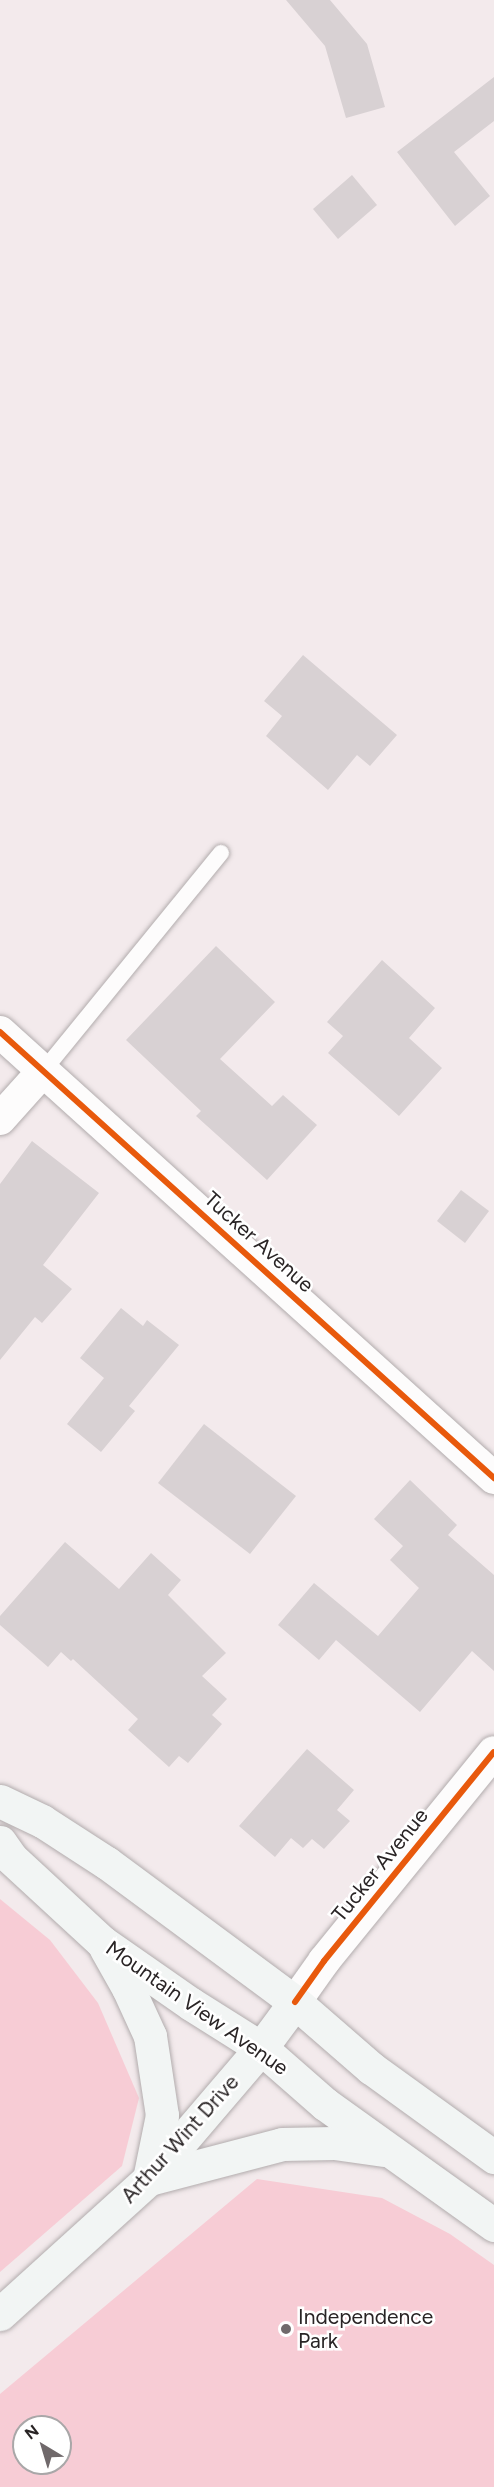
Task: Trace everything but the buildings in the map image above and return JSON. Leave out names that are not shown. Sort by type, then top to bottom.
[{"type":"main road","points":[[0,1801],[42,1821],[106,1863],[296,2002],[371,2068],[494,2157]]},
{"type":"main road","name":"Mountain View Avenue","points":[[0,1842],[10,1858],[102,1942],[191,2004],[261,2048],[325,2104],[494,2225]]},
{"type":"main road","points":[[102,1942],[128,1988],[150,2036],[162,2115],[149,2179],[282,2144],[334,2143],[389,2151]]},
{"type":"main road","name":"Arthur Wint Drive","points":[[0,2314],[149,2179],[261,2048],[296,2002]]},
{"type":"street","name":"Tucker Avenue","points":[[0,1032],[494,1478]]},
{"type":"street","points":[[0,1119],[44,1070]]},
{"type":"street","name":"Tucker Avenue","points":[[296,2002],[324,1961],[494,1752]]},
{"type":"lane","points":[[44,1070],[221,853]]},
{"type":"shaded area","points":[[0,1899],[50,1940],[98,2003],[139,2098],[122,2166],[0,2272]]},
{"type":"shaded area","name":"Independence Park","points":[[257,2179],[382,2198],[450,2234],[494,2265],[494,2487],[0,2487],[0,2394]]},
{"type":"cycle path","points":[[0,1032],[494,1478]]},
{"type":"cycle path","points":[[295,2002],[324,1961],[494,1752]]},
{"type":"place","name":"Independence Park","points":[[286,2329]]}]
